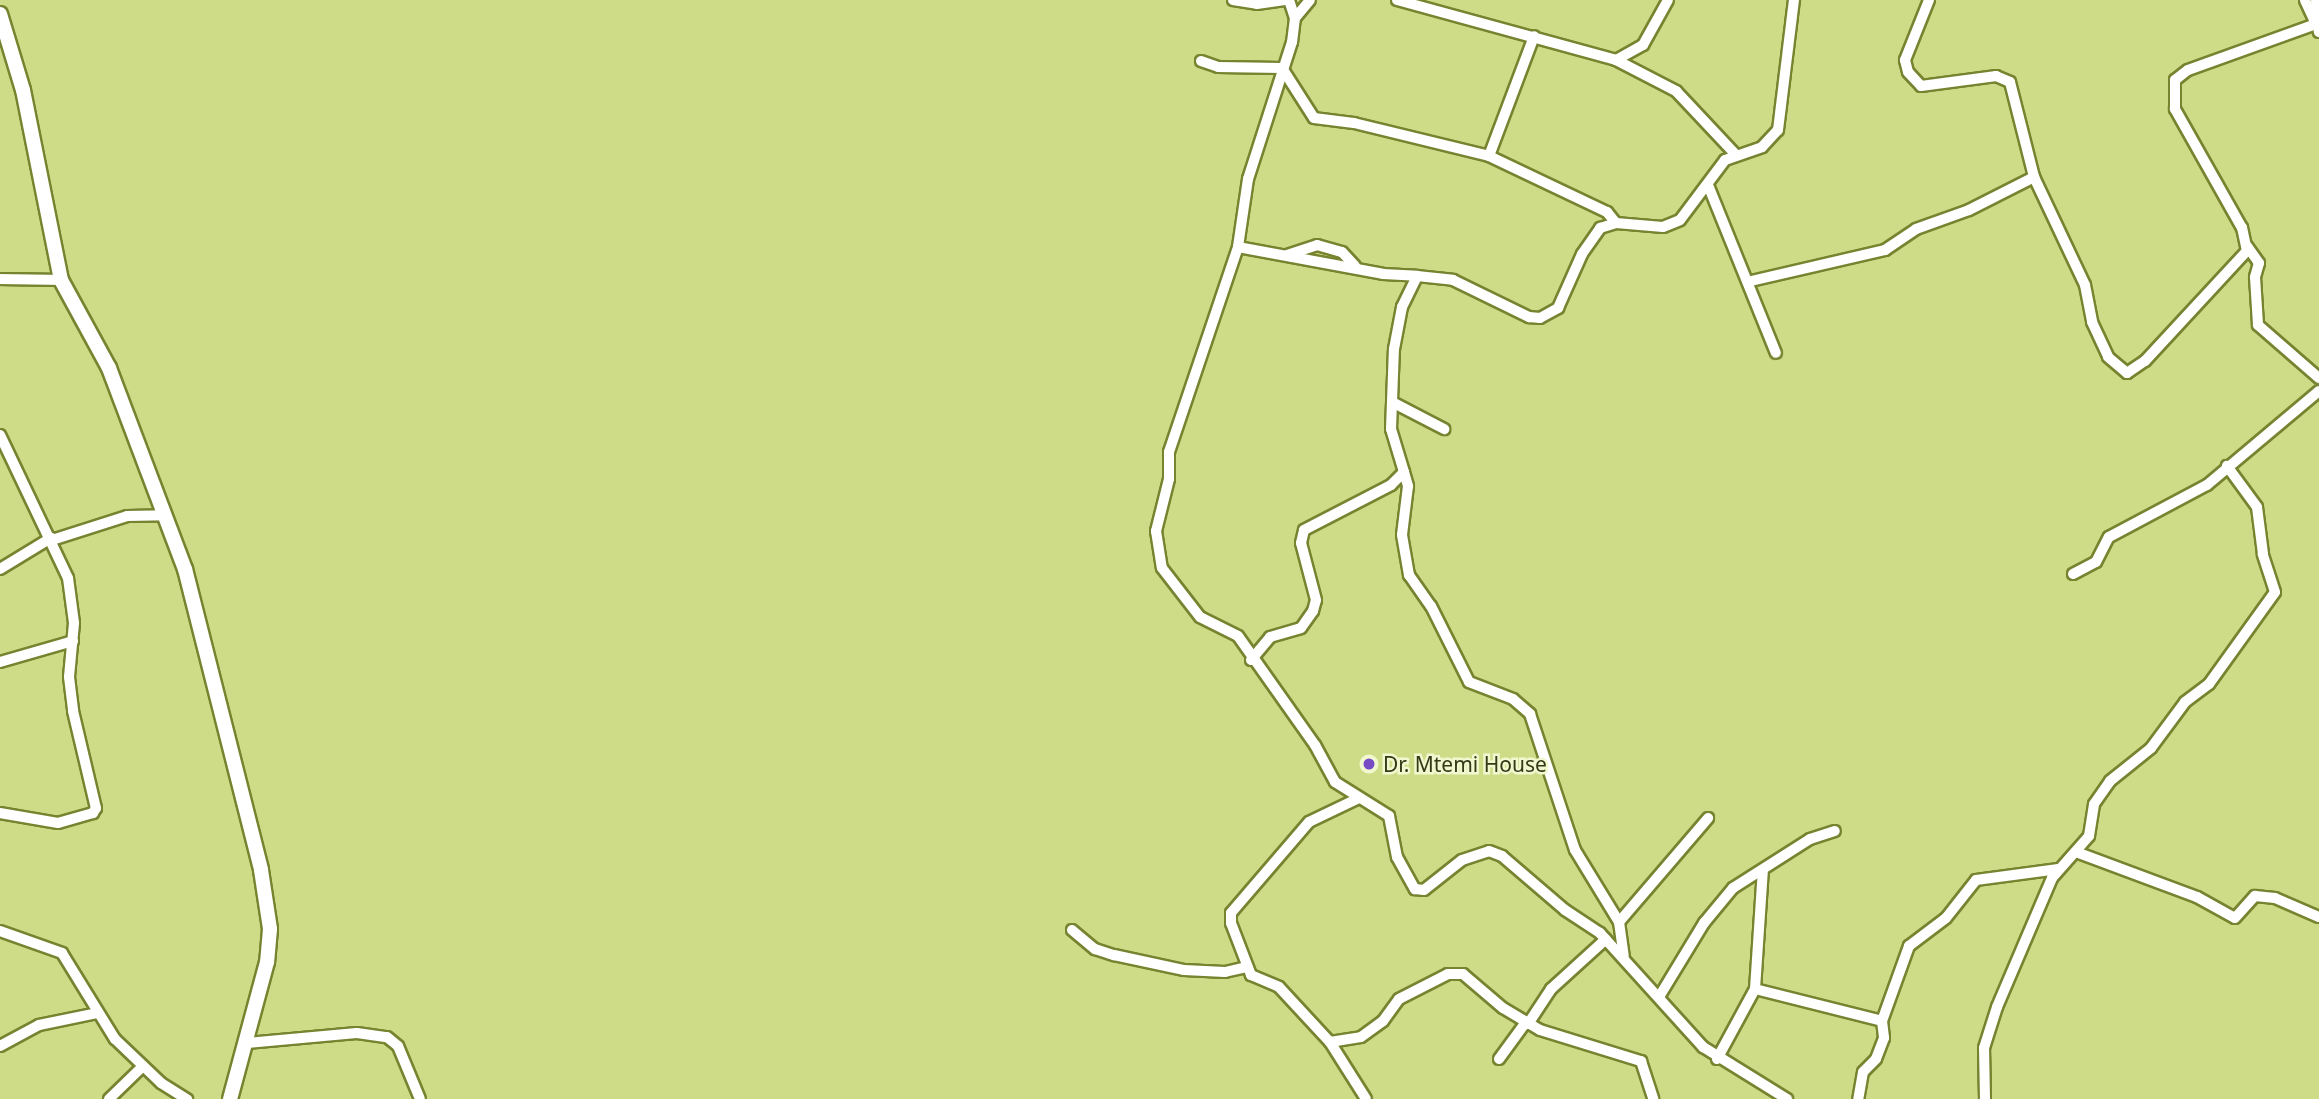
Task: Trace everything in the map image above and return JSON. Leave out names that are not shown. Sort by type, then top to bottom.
[{"type":"main road","points":[[0,14],[23,90],[61,280],[109,368],[166,514],[205,636],[265,894],[270,929],[267,962],[230,1099]]},
{"type":"street","points":[[1233,0],[1257,4],[1287,0],[1295,18]]},
{"type":"street","points":[[1310,0],[1295,18],[1245,190],[1238,247],[1200,373],[1181,410],[1178,433],[1169,453],[1167,489],[1159,508],[1156,544],[1167,579],[1183,601],[1207,623],[1238,636],[1251,660],[1315,745],[1329,775],[1359,798],[1390,816],[1397,858],[1415,889],[1424,890],[1451,865],[1489,851],[1523,870],[1565,910],[1606,939],[1717,1059],[1787,1099]]},
{"type":"street","points":[[1396,0],[1616,60],[1676,91],[1736,155]]},
{"type":"street","points":[[1616,60],[1643,45],[1668,0]]},
{"type":"street","points":[[1238,247],[1355,266],[1383,274],[1453,280],[1530,317],[1540,318],[1558,308],[1592,235],[1616,223],[1649,229],[1671,226],[1708,185],[1716,169],[1736,155],[1771,142],[1778,130],[1794,0]]},
{"type":"street","points":[[1929,0],[1906,60],[1913,80],[1930,87],[1996,76],[2010,82],[2034,177],[2085,285],[2092,322],[2108,357],[2122,372],[2127,373],[2145,361],[2244,257],[2247,246]]},
{"type":"street","points":[[2305,0],[2318,28]]},
{"type":"street","points":[[2316,0],[2318,28]]},
{"type":"street","points":[[2318,28],[2188,70],[2175,79],[2173,95],[2179,118],[2242,228],[2247,246],[2259,263],[2255,277],[2258,325],[2319,378]]},
{"type":"street","points":[[1489,156],[1534,36]]},
{"type":"street","points":[[1201,61],[1218,66],[1282,68]]},
{"type":"street","points":[[1282,68],[1314,118],[1354,123],[1489,156],[1607,212],[1616,223]]},
{"type":"street","points":[[1751,281],[1885,250],[1916,229],[1969,211],[2034,177]]},
{"type":"street","points":[[1708,185],[1751,281],[1776,353]]},
{"type":"street","points":[[1285,255],[1317,245],[1342,252],[1355,266]]},
{"type":"street","points":[[1417,276],[1402,307],[1394,349],[1391,429],[1408,486],[1402,535],[1409,575],[1431,606],[1469,682],[1513,699],[1530,714],[1576,850],[1619,922],[1624,957]]},
{"type":"street","points":[[0,278],[61,280]]},
{"type":"street","points":[[2073,574],[2096,562],[2109,537],[2186,498],[2319,391]]},
{"type":"street","points":[[1392,402],[1444,429]]},
{"type":"street","points":[[0,435],[31,507],[52,539],[68,578],[73,641],[69,677],[73,711],[96,808],[93,814],[58,823],[0,813]]},
{"type":"street","points":[[1984,1099],[1984,1048],[1997,1007],[2058,869],[2089,836],[2094,804],[2102,791],[2151,748],[2185,702],[2209,684],[2276,592],[2263,554],[2257,507],[2227,466]]},
{"type":"street","points":[[1251,660],[1270,637],[1301,628],[1313,611],[1315,600],[1301,543],[1304,530],[1391,485],[1404,472]]},
{"type":"street","points":[[0,569],[52,539],[127,516],[166,514]]},
{"type":"street","points":[[0,662],[73,641]]},
{"type":"street","points":[[1359,798],[1309,822],[1235,907],[1231,923],[1247,967],[1256,979],[1284,991],[1330,1042],[1366,1099]]},
{"type":"street","points":[[1619,922],[1708,818]]},
{"type":"street","points":[[1659,997],[1721,902],[1763,870],[1811,839],[1835,831]]},
{"type":"street","points":[[2076,852],[2197,897],[2235,918],[2255,896],[2275,898],[2319,917]]},
{"type":"street","points":[[1858,1099],[1863,1072],[1876,1059],[1884,1038],[1882,1021],[1909,946],[1946,918],[1976,880],[2058,869]]},
{"type":"street","points":[[1717,1059],[1755,989],[1763,870]]},
{"type":"street","points":[[0,930],[62,953],[97,1013],[142,1067],[187,1099]]},
{"type":"street","points":[[1072,930],[1094,949],[1184,970],[1225,972],[1247,967]]},
{"type":"street","points":[[1499,1059],[1551,989],[1606,939]]},
{"type":"street","points":[[1330,1042],[1361,1037],[1383,1021],[1399,999],[1452,973],[1467,976],[1493,1001],[1527,1023],[1562,1040],[1641,1061],[1653,1099]]},
{"type":"street","points":[[1755,989],[1882,1021]]},
{"type":"street","points":[[0,1046],[39,1025],[97,1013]]},
{"type":"street","points":[[247,1043],[357,1033],[387,1037],[398,1046],[420,1099]]},
{"type":"street","points":[[109,1099],[142,1067]]},
{"type":"place","name":"Dr. Mtemi House","points":[[1369,764]]}]
